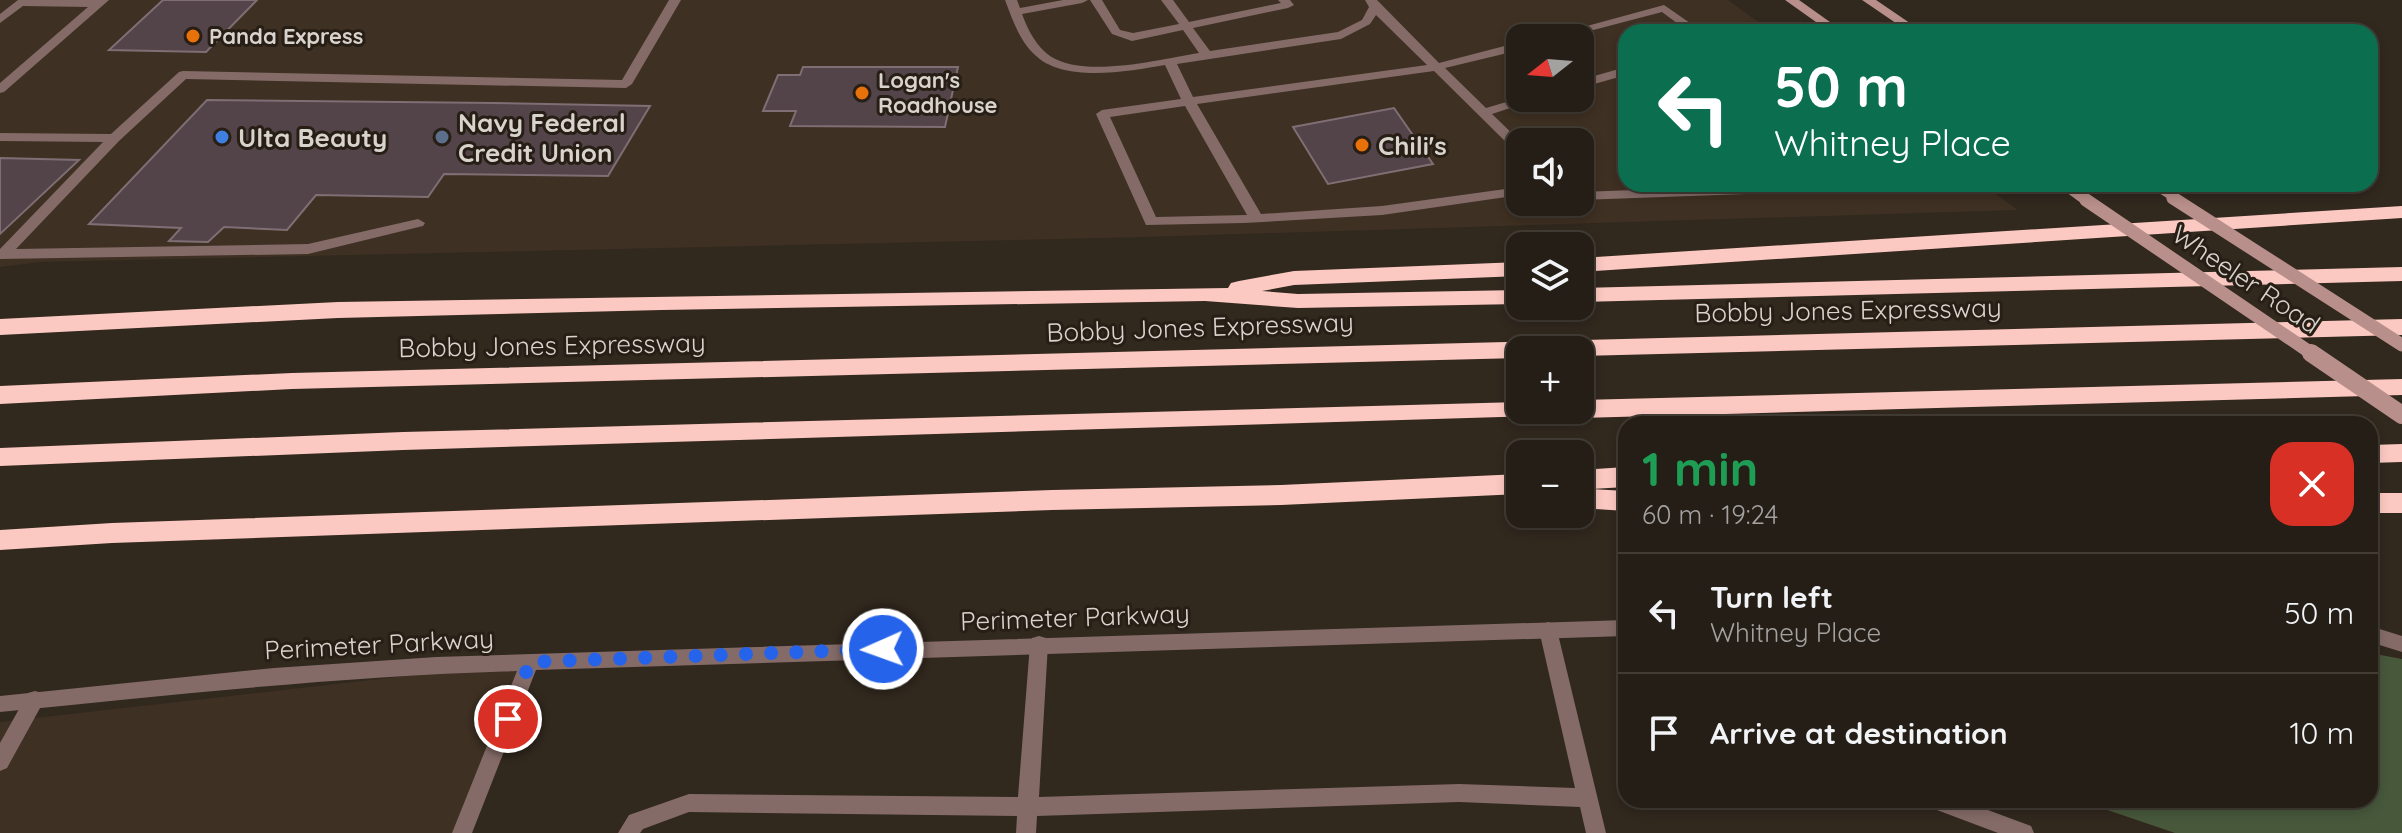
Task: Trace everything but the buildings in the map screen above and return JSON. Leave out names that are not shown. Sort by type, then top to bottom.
[{"type":"highway","points":[[1594,264],[2402,212]]},
{"type":"highway","points":[[1205,294],[1294,278],[1506,270]]},
{"type":"highway","name":"Bobby Jones Expressway","points":[[1594,295],[2402,274]]},
{"type":"highway","name":"Bobby Jones Expressway","points":[[0,327],[338,310],[1205,294],[1298,301],[1506,297]]},
{"type":"highway","name":"Bobby Jones Expressway","points":[[0,395],[292,381],[2402,327]]},
{"type":"highway","points":[[1594,409],[2402,387]]},
{"type":"highway","points":[[0,457],[109,450],[418,440],[1506,411]]},
{"type":"highway","points":[[2378,454],[2402,453]]},
{"type":"highway","points":[[1594,479],[1618,478]]},
{"type":"highway","points":[[0,540],[112,533],[1506,485]]},
{"type":"highway","points":[[1448,489],[1506,493]]},
{"type":"highway","points":[[1594,499],[1618,500]]},
{"type":"highway","points":[[2378,503],[2402,503]]},
{"type":"main road","points":[[1791,0],[1826,24]]},
{"type":"main road","points":[[1868,0],[1905,24]]},
{"type":"main road","name":"Wheeler Road","points":[[2074,192],[2402,415]]},
{"type":"main road","name":"Wheeler Road","points":[[2164,192],[2402,345]]},
{"type":"street","points":[[1,254],[114,138],[183,75],[626,84],[675,0]]},
{"type":"street","points":[[1082,0],[1013,6],[1033,48],[1050,64],[1081,69],[1117,69],[1341,35],[1366,22],[1373,4],[1506,135]]},
{"type":"street","points":[[1096,0],[1116,32],[1132,37],[1288,5],[1284,0]]},
{"type":"street","points":[[1167,0],[1207,55]]},
{"type":"street","points":[[0,20],[22,2],[101,2]]},
{"type":"street","points":[[0,89],[101,2]]},
{"type":"street","points":[[1594,26],[1664,8],[1686,24]]},
{"type":"street","points":[[1506,50],[1436,67],[1102,114],[1151,222],[1331,216],[1449,206],[1506,194]]},
{"type":"street","points":[[1169,60],[1189,102],[1256,218]]},
{"type":"street","points":[[1594,80],[1618,73]]},
{"type":"street","points":[[1482,113],[1506,106]]},
{"type":"street","points":[[0,137],[114,138]]},
{"type":"street","points":[[1594,195],[1691,192]]},
{"type":"street","points":[[1,254],[308,249],[418,223]]},
{"type":"street","name":"Perimeter Parkway","points":[[0,704],[289,675],[530,662],[1618,628]]},
{"type":"street","points":[[1548,630],[1596,833]]},
{"type":"street","points":[[2378,636],[2402,644]]},
{"type":"street","points":[[1026,833],[1039,644]]},
{"type":"street","points":[[462,833],[530,662]]},
{"type":"street","points":[[0,762],[35,699]]},
{"type":"street","points":[[628,833],[636,822],[689,803],[1028,807],[1459,793],[1586,798]]},
{"type":"street","points":[[1957,808],[2024,833]]},
{"type":"shaded area","points":[[0,0],[1728,0],[1761,24],[1618,24],[1618,192],[1993,192],[2018,210],[1146,237],[41,262],[0,267]]},
{"type":"shaded area","points":[[530,662],[462,833],[0,833],[0,722]]},
{"type":"green space","points":[[2378,654],[2402,659],[2402,833],[2175,833],[2102,808],[2378,808]]},
{"type":"place","name":"Panda Express","points":[[193,36]]},
{"type":"place","name":"Logan's Roadhouse","points":[[862,93]]},
{"type":"place","name":"Ulta Beauty","points":[[222,137]]},
{"type":"place","name":"Navy Federal Credit Union","points":[[442,137]]},
{"type":"place","name":"Chili's","points":[[1362,145]]},
{"type":"route","points":[[508,719],[530,662],[883,649]]}]
